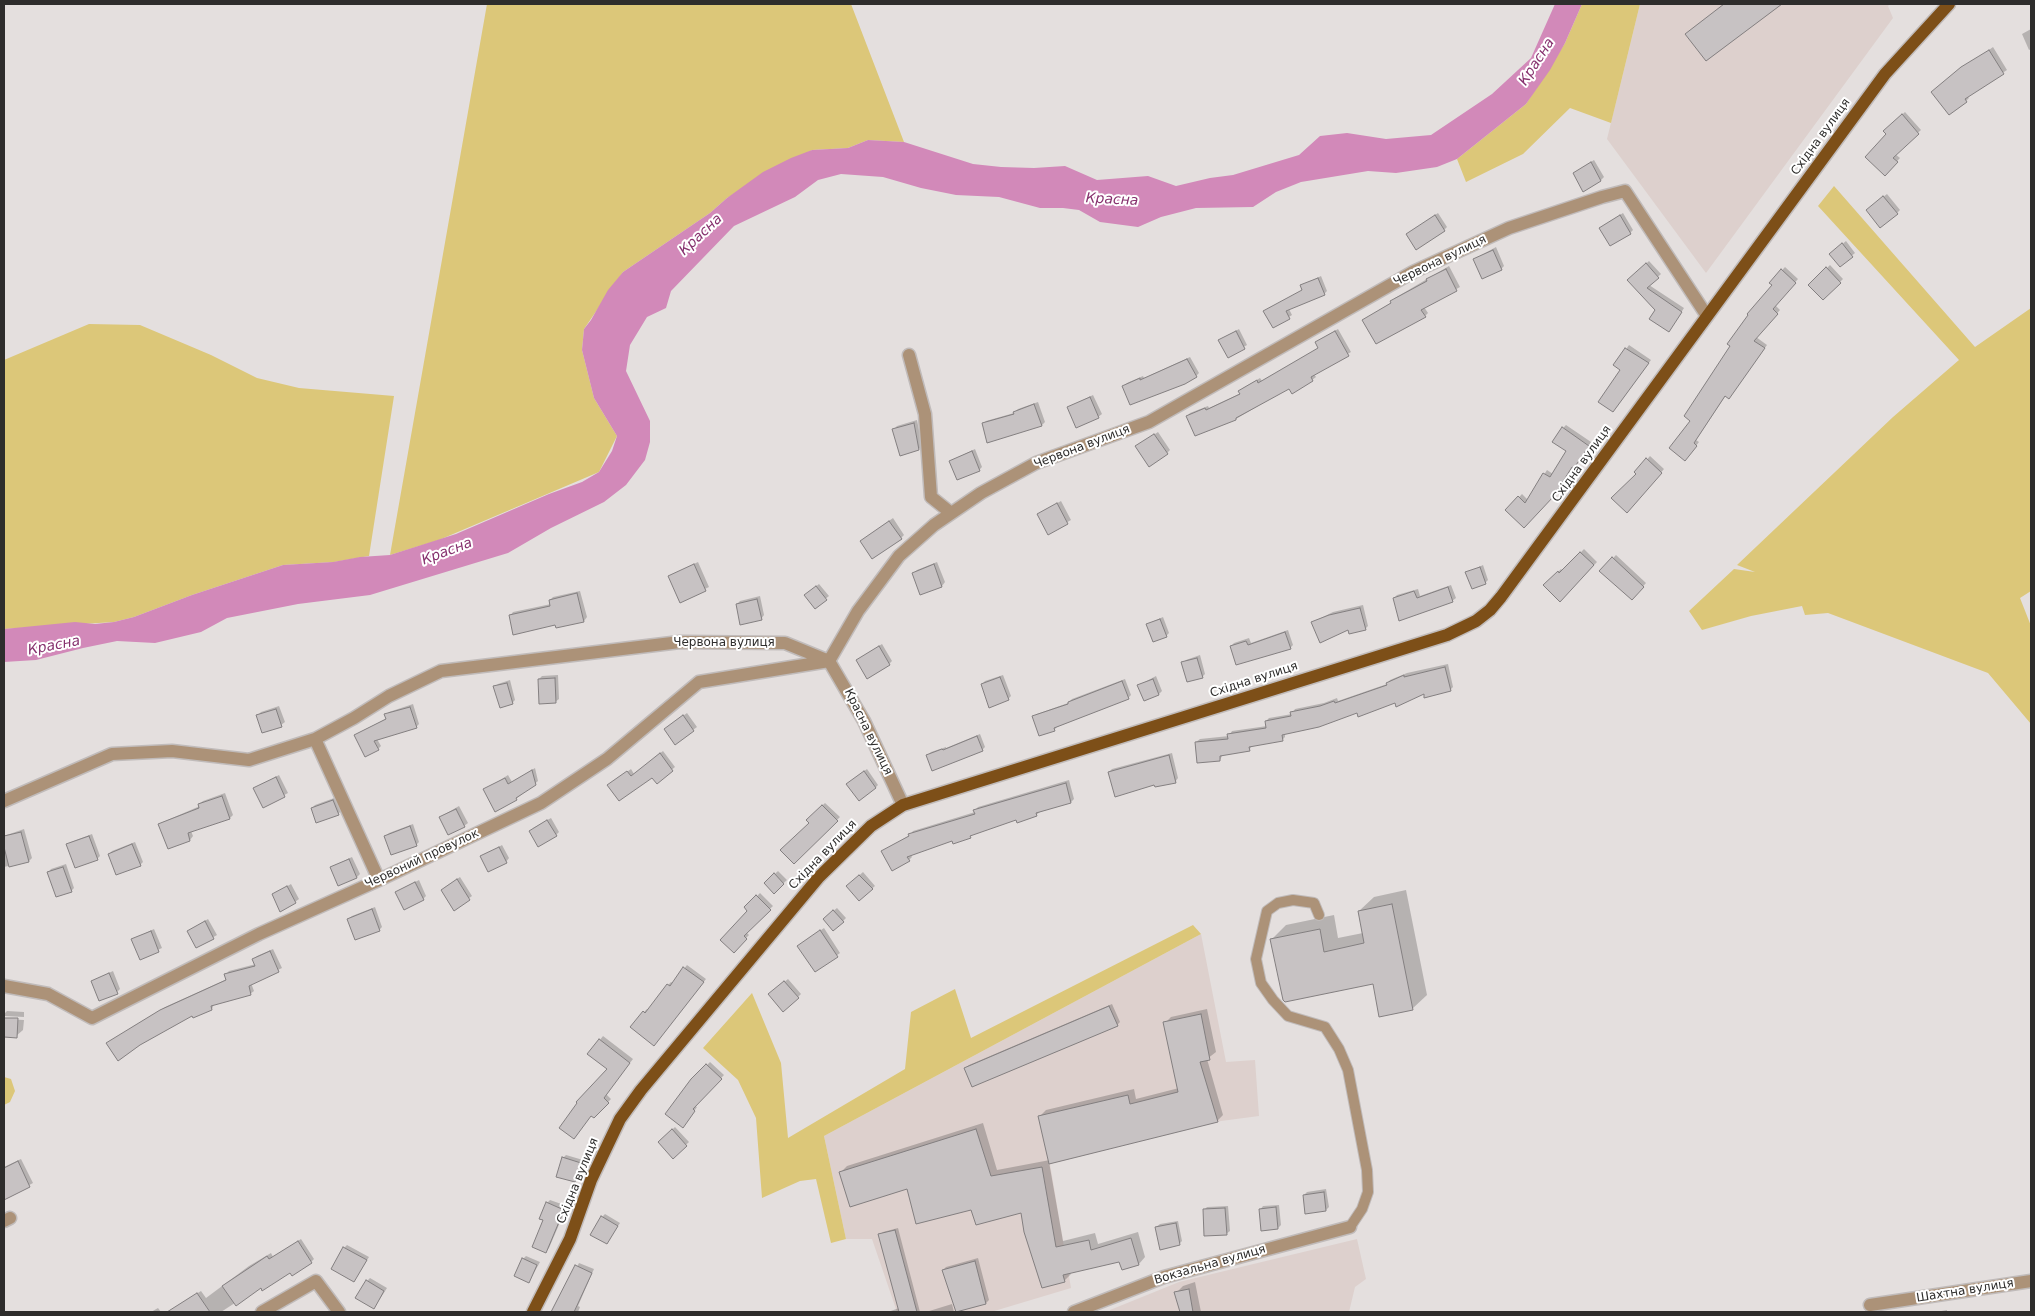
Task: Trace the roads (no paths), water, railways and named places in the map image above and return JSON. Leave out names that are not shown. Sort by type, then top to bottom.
[{"type":"main road","name":"Східна вулиця","points":[[533,1312],[570,1239],[591,1180],[605,1148],[620,1119],[640,1090],[818,877],[871,826],[903,805],[1448,635],[1476,620],[1502,597],[1885,74],[1949,4]]},
{"type":"street","name":"Червона вулиця","points":[[4,801],[112,754],[172,751],[248,760],[315,738],[354,718],[389,696],[441,671],[680,642],[784,644],[830,661],[858,611],[899,556],[934,525],[981,493],[1036,463],[1149,422],[1413,272],[1509,228],[1602,197],[1625,191],[1707,316]]},
{"type":"street","points":[[909,355],[926,414],[931,496],[952,513]]},
{"type":"street","name":"Красна вулиця","points":[[830,661],[864,721],[903,805]]},
{"type":"street","name":"Червоний провулок","points":[[4,986],[48,994],[92,1018],[259,934],[379,880],[540,803],[608,759],[700,682],[830,661]]},
{"type":"street","points":[[315,738],[379,880]]},
{"type":"street","name":"Вокзальна вулиця","points":[[1074,1312],[1094,1308],[1164,1277],[1350,1227]]},
{"type":"street","name":"Шахтна вулиця","points":[[1867,1309],[2031,1280]]},
{"type":"street","points":[[262,1312],[316,1281],[340,1312]]},
{"type":"lane","points":[[1319,915],[1314,903],[1293,900],[1278,903],[1266,911],[1256,959],[1261,983],[1273,1000],[1288,1016],[1325,1027],[1339,1049],[1348,1070],[1367,1170],[1368,1192],[1362,1209],[1350,1227]]},
{"type":"water","name":"Красна","points":[[1555,4],[1582,4],[1565,43],[1550,70],[1526,104],[1457,159],[1437,167],[1396,173],[1368,171],[1301,182],[1276,192],[1253,207],[1196,208],[1161,217],[1138,227],[1100,222],[1079,210],[1040,208],[999,197],[956,195],[921,188],[883,177],[841,174],[818,180],[795,197],[734,226],[671,291],[666,308],[647,317],[630,345],[626,371],[650,421],[650,442],[645,460],[626,485],[604,502],[551,528],[508,553],[370,595],[298,604],[227,618],[201,632],[155,643],[117,641],[36,660],[4,662],[4,629],[75,622],[95,624],[114,622],[134,617],[192,595],[283,565],[333,562],[360,557],[390,555],[456,534],[582,482],[599,472],[612,451],[617,436],[594,398],[582,350],[584,329],[608,290],[623,272],[710,213],[763,172],[791,158],[812,150],[848,148],[868,140],[904,142],[973,164],[1034,168],[1065,166],[1097,180],[1148,176],[1176,186],[1233,175],[1299,155],[1320,136],[1347,133],[1386,139],[1431,135],[1492,94],[1531,58]]}]
